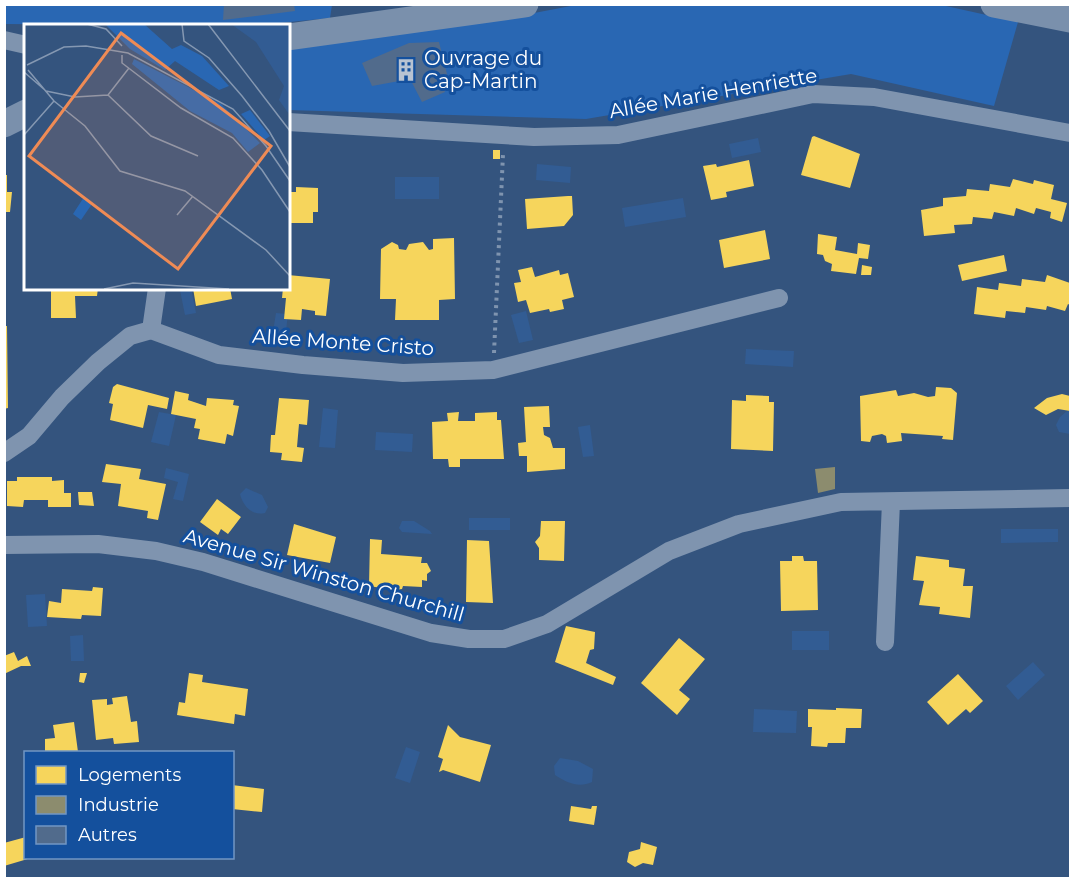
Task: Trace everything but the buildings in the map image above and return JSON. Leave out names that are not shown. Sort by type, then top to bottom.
[{"type":"main road","points":[[290,37],[525,4]]},
{"type":"main road","points":[[994,4],[1071,19]]},
{"type":"main road","points":[[4,124],[24,113]]},
{"type":"street","points":[[4,40],[24,45]]},
{"type":"street","name":"Allée Marie Henriette","points":[[290,122],[504,135],[618,135],[813,94],[874,97],[1071,133]]},
{"type":"street","points":[[4,453],[29,436],[62,397],[98,362],[130,336],[151,330],[157,290]]},
{"type":"street","name":"Allée Monte Cristo","points":[[151,330],[219,355],[303,365],[403,373],[493,370],[528,364],[779,298]]},
{"type":"street","name":"Avenue Sir Winston Churchill","points":[[4,545],[98,544],[141,548],[202,562],[431,633],[469,639],[504,639],[547,624],[669,551],[740,524],[841,502],[1071,498]]},
{"type":"street","points":[[885,642],[891,502]]},
{"type":"path","points":[[493,370],[504,135]]},
{"type":"shaded area","points":[[937,4],[1018,22],[994,106],[851,74],[586,119],[290,110],[290,48],[498,20],[576,5]]},
{"type":"shaded area","points":[[4,5],[332,5],[330,18],[269,24],[5,24]]},
{"type":"shaded area","points":[[758,138],[761,152],[732,158],[729,144]]},
{"type":"shaded area","points":[[537,164],[571,167],[570,183],[536,180]]},
{"type":"shaded area","points":[[395,177],[439,177],[439,199],[395,199]]},
{"type":"shaded area","points":[[683,198],[686,217],[625,227],[622,208]]},
{"type":"shaded area","points":[[180,290],[191,290],[196,313],[185,315]]},
{"type":"shaded area","points":[[526,311],[533,340],[519,343],[511,315]]},
{"type":"shaded area","points":[[276,313],[288,314],[285,339],[272,338]]},
{"type":"shaded area","points":[[746,349],[794,351],[793,367],[745,364]]},
{"type":"shaded area","points":[[323,408],[338,410],[335,448],[319,447]]},
{"type":"shaded area","points":[[1067,411],[1070,411],[1070,434],[1059,432],[1056,425]]},
{"type":"shaded area","points":[[159,412],[176,415],[169,446],[151,442]]},
{"type":"shaded area","points":[[590,425],[594,456],[583,457],[578,427]]},
{"type":"shaded area","points":[[376,432],[413,434],[412,452],[375,450]]},
{"type":"shaded area","points":[[166,468],[189,474],[183,501],[173,499],[178,482],[164,478]]},
{"type":"shaded area","points":[[246,488],[262,495],[268,507],[265,513],[256,513],[246,506],[240,494]]},
{"type":"shaded area","points":[[469,518],[510,518],[510,530],[469,530]]},
{"type":"shaded area","points":[[402,521],[414,521],[432,534],[402,532],[399,528]]},
{"type":"shaded area","points":[[1001,529],[1058,529],[1058,542],[1001,543]]},
{"type":"shaded area","points":[[45,594],[47,626],[28,627],[26,595]]},
{"type":"shaded area","points":[[792,631],[829,631],[829,650],[792,650]]},
{"type":"shaded area","points":[[83,635],[84,661],[71,661],[70,636]]},
{"type":"shaded area","points":[[1033,662],[1045,675],[1018,700],[1006,686]]},
{"type":"shaded area","points":[[754,709],[797,711],[796,733],[753,732]]},
{"type":"shaded area","points":[[406,747],[420,752],[410,783],[395,778]]},
{"type":"shaded area","points":[[560,758],[578,761],[593,769],[592,782],[582,785],[573,784],[555,775],[554,766]]},
{"type":"place","name":"Ouvrage du Cap-Martin","points":[[406,70]]}]
